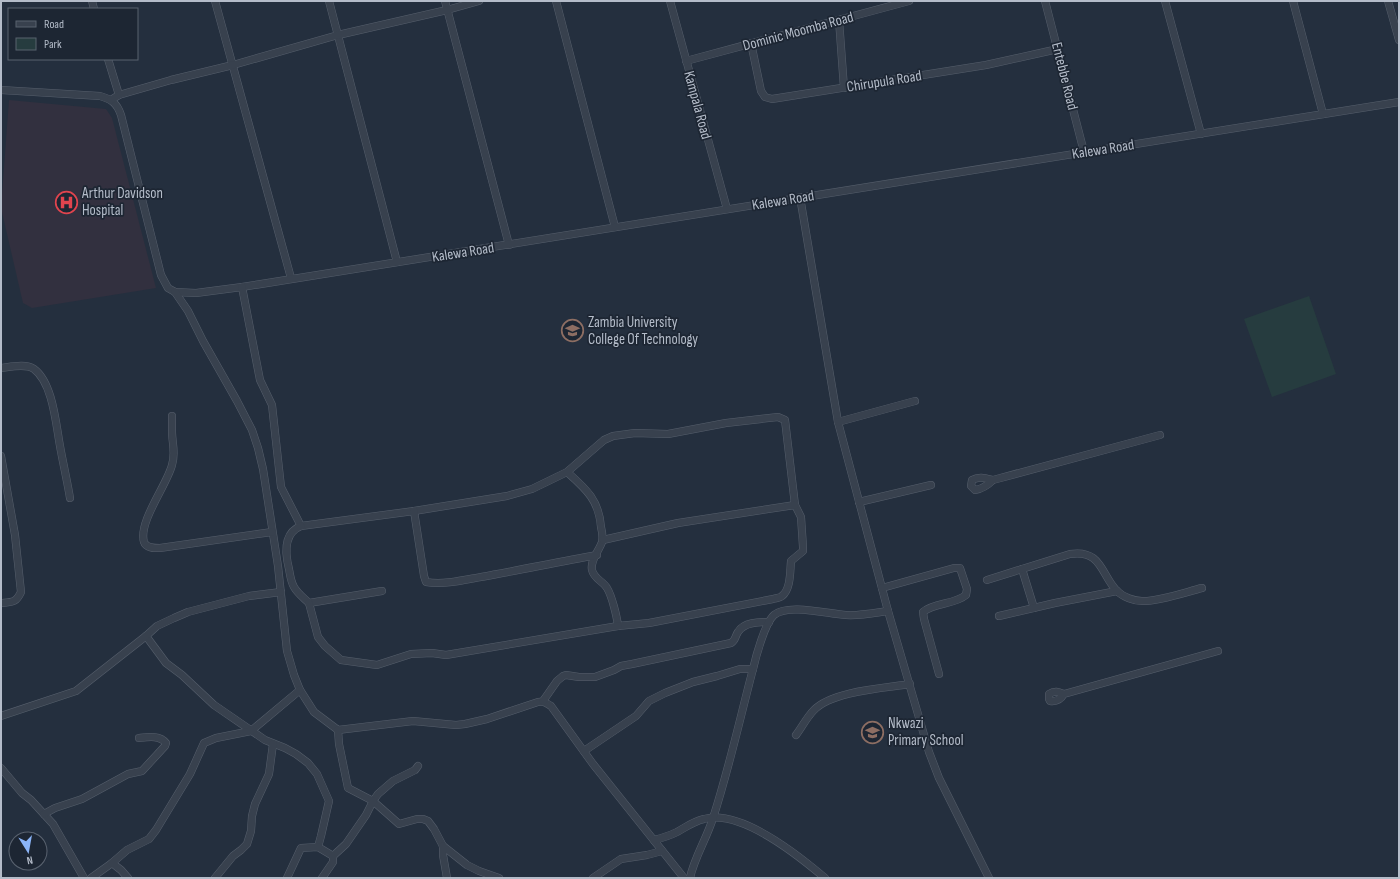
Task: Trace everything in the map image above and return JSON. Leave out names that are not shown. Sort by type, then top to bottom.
[{"type":"street","points":[[216,1],[291,278]]},
{"type":"street","points":[[329,1],[397,262]]},
{"type":"street","points":[[445,1],[508,244]]},
{"type":"street","points":[[1,90],[100,96],[111,100],[119,95],[171,80],[233,65],[338,35],[447,10],[479,1]]},
{"type":"street","points":[[556,1],[615,227]]},
{"type":"street","name":"Kampala Road","points":[[670,1],[727,209]]},
{"type":"street","name":"Dominic Moomba Road","points":[[686,61],[909,1]]},
{"type":"street","name":"Entebbe Road","points":[[1045,1],[1084,152]]},
{"type":"street","points":[[1165,1],[1201,134]]},
{"type":"street","points":[[1293,1],[1322,114]]},
{"type":"street","points":[[1388,1],[1399,40]]},
{"type":"street","points":[[839,20],[844,88]]},
{"type":"street","name":"Chirupula Road","points":[[751,43],[761,91],[765,97],[772,99],[986,65],[1058,49]]},
{"type":"street","points":[[108,60],[119,95]]},
{"type":"street","name":"Kalewa Road","points":[[111,100],[116,104],[121,115],[161,275],[168,288],[175,292],[196,293],[242,287],[1399,102]]},
{"type":"street","points":[[800,197],[838,422],[888,611],[936,772],[988,878]]},
{"type":"street","points":[[242,287],[260,380],[272,405],[281,487],[302,526]]},
{"type":"street","points":[[175,292],[188,311],[252,430],[263,469],[281,592],[287,651],[300,690],[314,712],[338,730],[413,721],[456,725],[487,719],[542,701],[557,681],[563,676],[595,677],[621,666],[731,643],[735,640],[739,630],[744,627],[751,624],[769,622]]},
{"type":"street","points":[[1,368],[22,366],[33,368],[40,375],[47,388],[52,404],[70,498]]},
{"type":"street","points":[[838,422],[915,401]]},
{"type":"street","points":[[172,416],[173,463],[145,525],[144,542],[146,545],[160,548],[272,532]]},
{"type":"street","points":[[778,417],[785,420],[795,505],[801,517],[803,551],[791,561],[788,586],[784,595],[773,599],[650,623],[618,626],[446,655],[432,653],[411,654],[377,664],[365,664],[341,660],[325,646],[318,637],[309,603],[300,595],[292,583],[286,549],[291,533],[294,529],[302,526],[414,511],[507,496],[532,489],[566,472],[604,440],[612,436],[668,434],[726,423],[778,417]]},
{"type":"street","points":[[993,480],[1160,435]]},
{"type":"street","points":[[1,456],[15,535],[21,592],[18,598],[13,602],[1,602]]},
{"type":"street","points":[[566,472],[583,486],[596,503],[600,516],[603,540],[592,563],[592,571],[598,580],[607,588],[618,626]]},
{"type":"street","points":[[858,502],[931,485]]},
{"type":"street","points":[[603,540],[678,523],[795,505]]},
{"type":"street","points":[[414,511],[426,582],[435,583],[468,579],[597,555]]},
{"type":"street","points":[[987,580],[1070,554],[1078,553],[1084,554],[1096,560],[1102,566],[1117,591],[1125,596],[1142,601],[1202,588]]},
{"type":"street","points":[[882,588],[954,568],[960,568],[967,589],[966,595],[961,599],[929,608],[923,612],[939,674]]},
{"type":"street","points":[[1022,569],[1034,608]]},
{"type":"street","points":[[309,603],[382,591]]},
{"type":"street","points":[[999,616],[1117,591]]},
{"type":"street","points":[[1,716],[76,691],[157,626],[188,612],[250,596],[281,592]]},
{"type":"street","points":[[690,878],[691,872],[714,817],[753,669],[769,622],[778,612],[788,610],[846,615],[888,611]]},
{"type":"street","points":[[146,636],[166,663],[182,675],[214,705],[251,731],[273,744],[291,751],[308,763],[317,774],[329,801],[318,847]]},
{"type":"street","points":[[1064,694],[1218,651]]},
{"type":"street","points":[[584,751],[636,716],[650,701],[666,693],[693,682],[740,669],[753,669]]},
{"type":"street","points":[[796,735],[814,709],[827,700],[849,694],[910,684]]},
{"type":"street","points":[[91,878],[127,850],[148,839],[156,830],[190,774],[204,743],[216,738],[251,731],[300,690]]},
{"type":"street","points":[[542,701],[551,706],[662,852],[684,878]]},
{"type":"street","points":[[338,730],[339,744],[348,788],[373,801],[399,824],[417,819],[428,821],[443,846],[447,878]]},
{"type":"street","points":[[44,814],[55,808],[82,799],[128,774],[142,772],[166,743],[162,738],[139,738]]},
{"type":"street","points":[[215,878],[233,856],[247,844],[251,831],[252,816],[269,774],[273,744]]},
{"type":"street","points":[[322,878],[333,862],[333,856],[346,844],[366,815],[378,794],[393,781],[415,770],[418,766]]},
{"type":"street","points":[[1,768],[22,793],[44,814],[60,834],[84,878]]},
{"type":"street","points":[[654,840],[667,837],[697,821],[714,817],[731,820],[764,833],[793,852],[825,878]]},
{"type":"street","points":[[443,846],[467,865],[499,878]]},
{"type":"street","points":[[287,878],[301,848],[318,847],[333,856]]},
{"type":"street","points":[[593,878],[622,859],[662,852]]},
{"type":"street","points":[[112,863],[128,878]]},
{"type":"shaded area","name":"Arthur Davidson Hospital","points":[[9,100],[106,109],[112,118],[156,288],[32,308],[23,303],[1,208]]},
{"type":"green space","points":[[1309,296],[1336,374],[1272,397],[1244,319]]},
{"type":"place","name":"Arthur Davidson Hospital","points":[[67,202]]},
{"type":"place","name":"Zambia University College Of Technology","points":[[573,331]]},
{"type":"place","name":"Nkwazi Primary School","points":[[873,732]]}]
